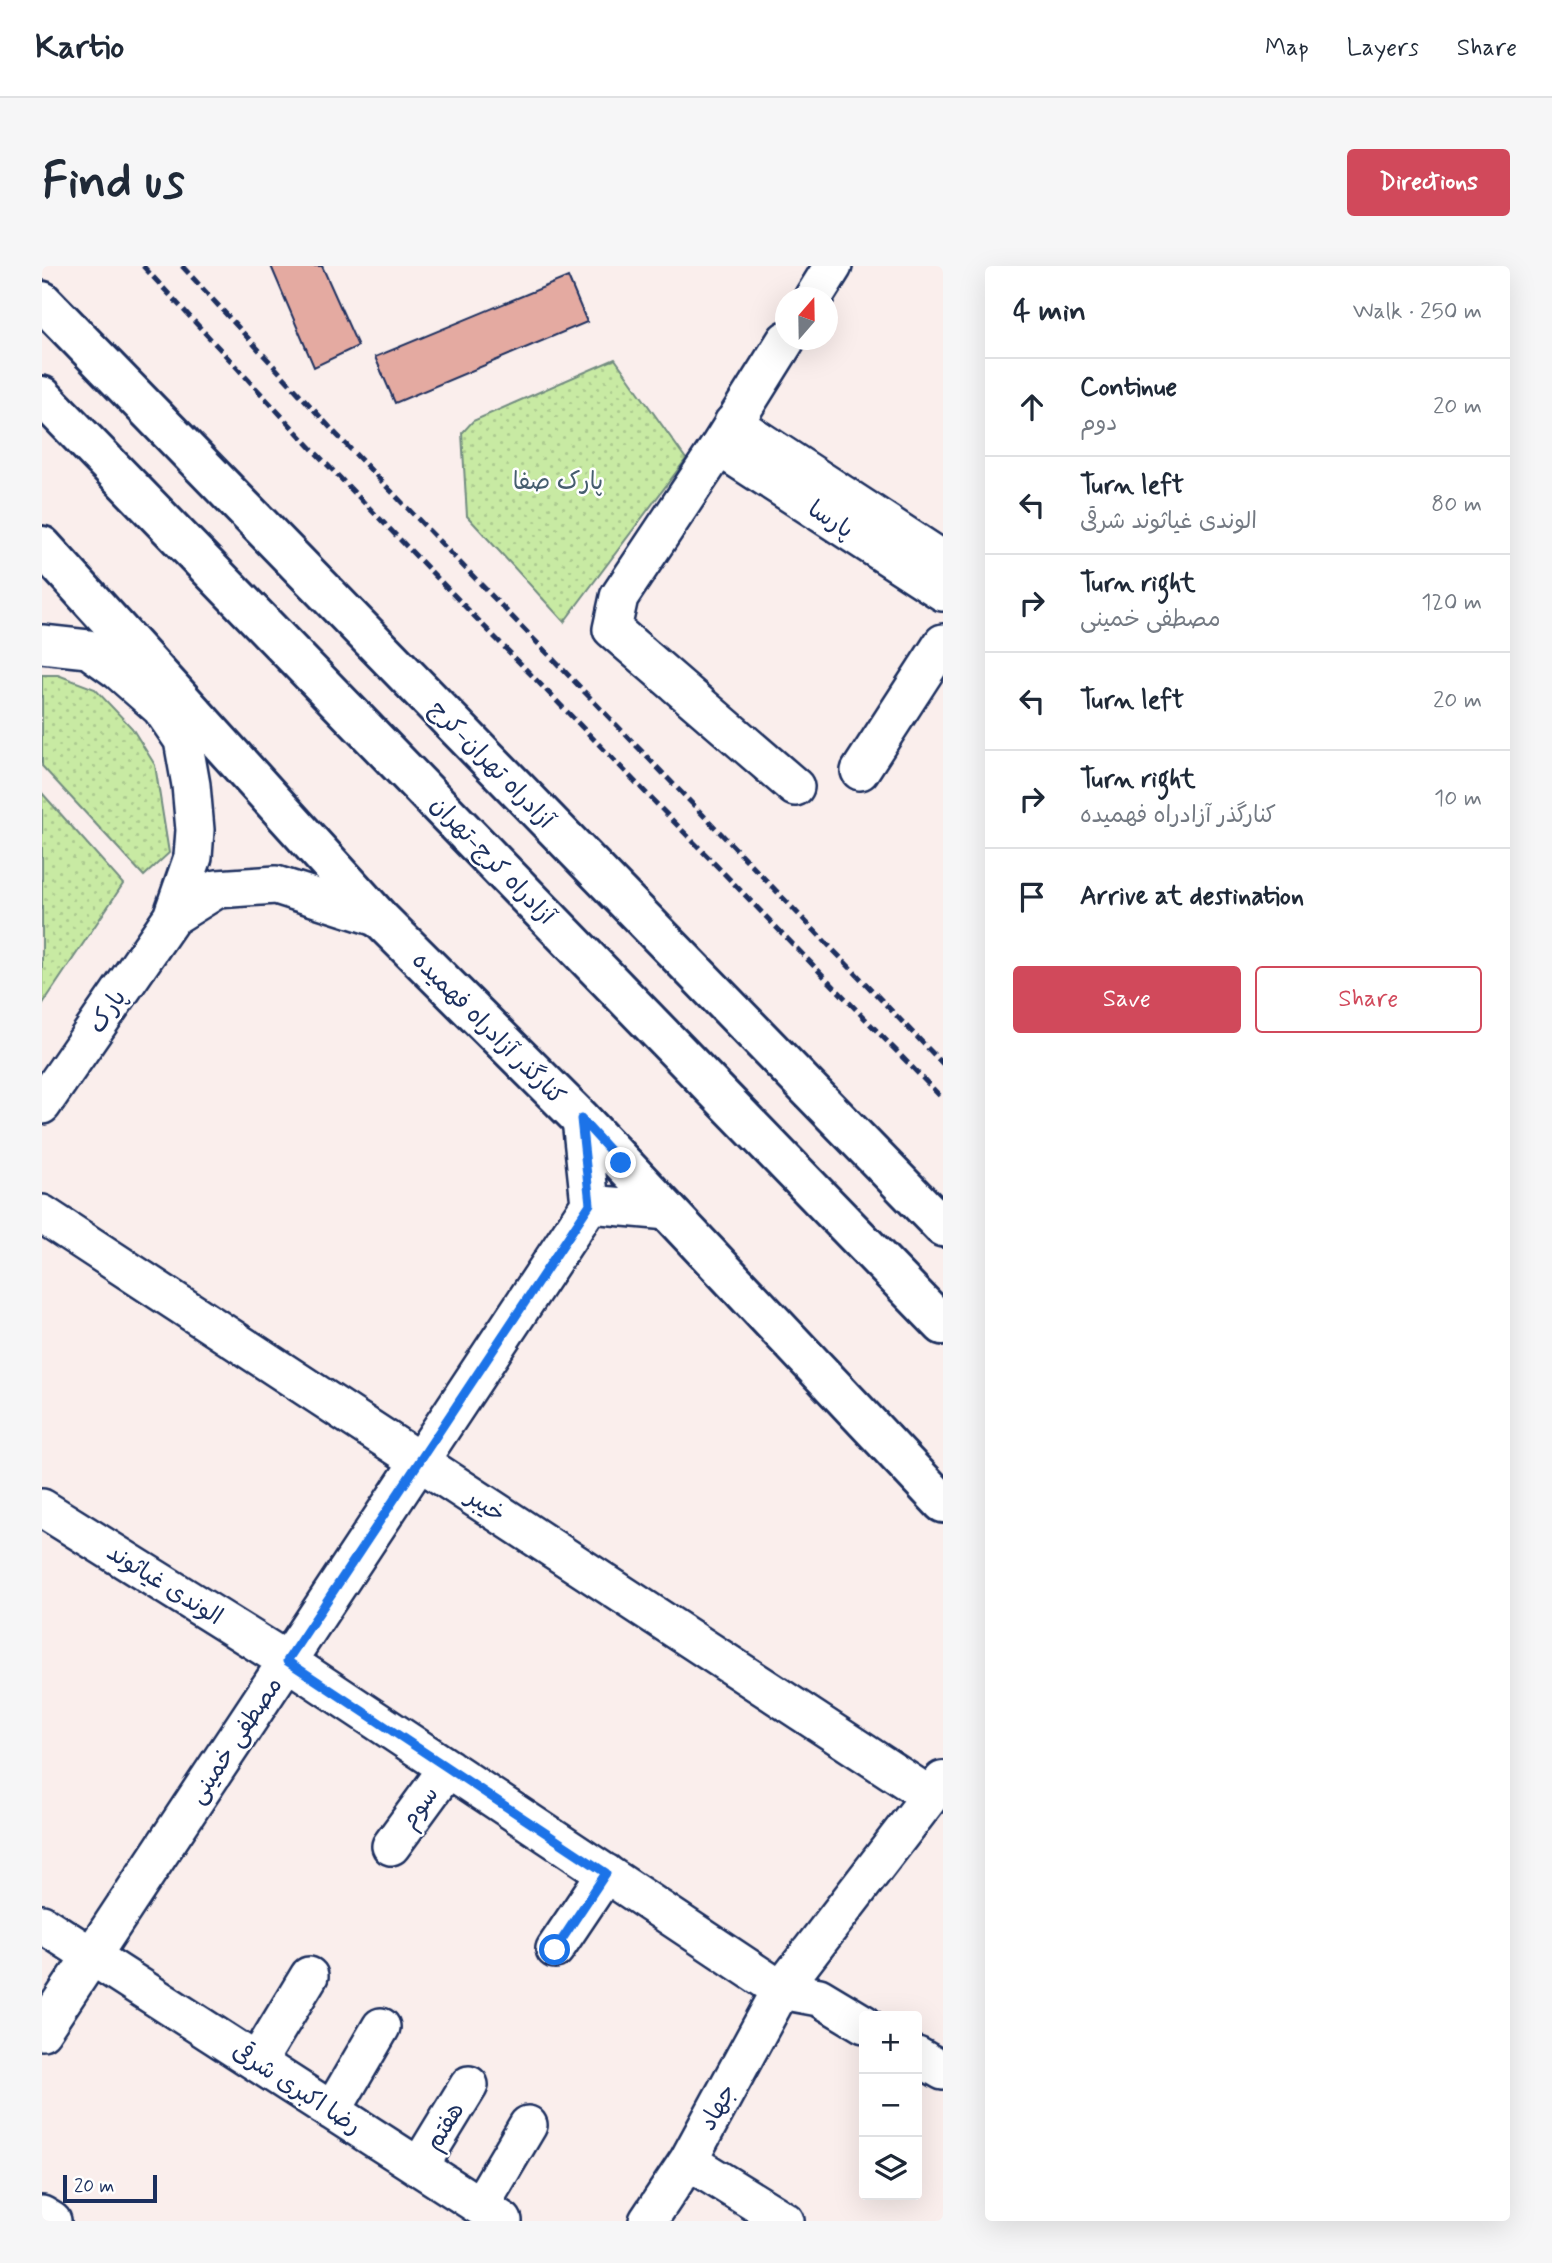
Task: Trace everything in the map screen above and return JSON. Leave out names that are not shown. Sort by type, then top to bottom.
[{"type":"main road","name":"آزادراه تهران-کرج","points":[[42,301],[943,1227]]},
{"type":"main road","name":"آزادراه کرج-تهران","points":[[42,396],[943,1325]]},
{"type":"main road","name":"کنارگذر آزادراه فهمیده","points":[[42,546],[379,918],[581,1119],[943,1503]]},
{"type":"main road","points":[[161,708],[240,766]]},
{"type":"street","points":[[820,287],[833,266]]},
{"type":"street","points":[[780,350],[618,597],[612,629],[795,787]]},
{"type":"street","name":"پارسا","points":[[726,435],[943,560]]},
{"type":"street","name":"پارسا","points":[[726,435],[943,592]]},
{"type":"street","points":[[860,771],[943,643]]},
{"type":"street","points":[[42,644],[88,649],[119,671],[161,708],[183,740],[195,830],[193,857],[172,916]]},
{"type":"street","points":[[172,916],[217,889],[276,885],[379,918]]},
{"type":"street","name":"پارک","points":[[42,1105],[172,916]]},
{"type":"street","points":[[581,1119],[590,1204],[668,1211]]},
{"type":"street","name":"مصطفی خمینی","points":[[42,2031],[590,1204]]},
{"type":"street","name":"خیبر","points":[[42,1214],[419,1461],[940,1787]]},
{"type":"street","name":"الوندی غیاثوند","points":[[42,1508],[287,1661],[781,1990]]},
{"type":"street","name":"سوم","points":[[391,1846],[448,1768]]},
{"type":"street","name":"جهاد","points":[[648,2221],[688,2161],[781,1990],[940,1787]]},
{"type":"street","points":[[555,1950],[606,1873]]},
{"type":"street","name":"رضا اکبری شرقی","points":[[42,1924],[491,2213]]},
{"type":"street","points":[[257,2062],[309,1976]]},
{"type":"street","points":[[781,1990],[819,1997],[859,2022]]},
{"type":"street","points":[[332,2111],[381,2027]]},
{"type":"street","points":[[922,2059],[943,2071]]},
{"type":"street","name":"هفتم","points":[[419,2166],[469,2085]]},
{"type":"street","points":[[491,2213],[528,2125]]},
{"type":"street","points":[[688,2161],[785,2221]]},
{"type":"street","points":[[42,2215],[52,2221]]},
{"type":"green space","name":"پارک صفا","points":[[615,359],[686,459],[564,622],[467,516],[462,433],[473,421]]},
{"type":"green space","points":[[42,675],[58,675],[95,689],[132,728],[155,765],[169,853],[144,876],[42,766]]},
{"type":"green space","points":[[42,793],[123,884],[42,1005]]},
{"type":"building","points":[[271,266],[322,266],[358,346],[314,367]]},
{"type":"building","points":[[568,277],[587,322],[395,403],[375,357]]},
{"type":"railway","points":[[143,266],[316,453],[943,1099]]},
{"type":"railway","points":[[182,266],[337,435],[943,1064]]},
{"type":"route","points":[[555,1950],[606,1873],[287,1661],[590,1204],[581,1119],[621,1163]]}]
